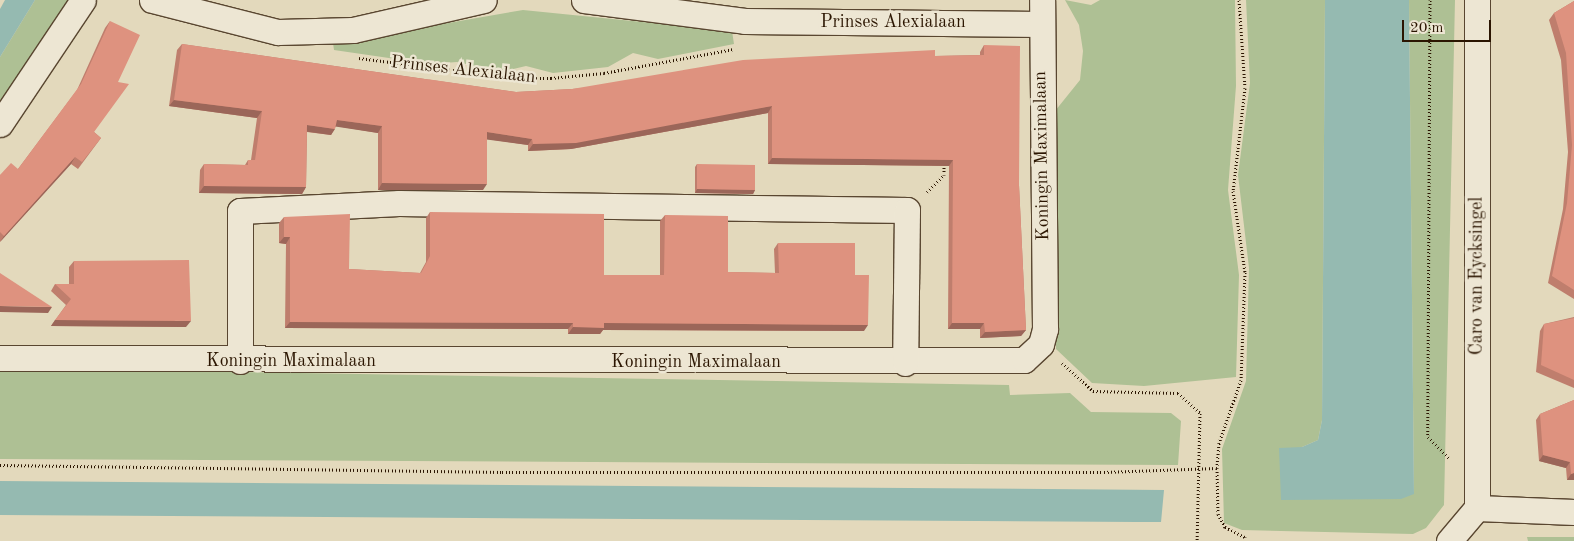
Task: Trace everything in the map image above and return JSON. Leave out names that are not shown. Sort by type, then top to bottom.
[{"type":"street","points":[[0,124],[83,0]]},
{"type":"street","points":[[152,0],[278,32],[353,30],[484,0]]},
{"type":"street","name":"Prinses Alexialaan","points":[[584,0],[745,21],[900,11],[1041,12]]},
{"type":"street","name":"Caro van Eycksingel","points":[[1478,0],[1478,508]]},
{"type":"street","name":"Koningin Maximalaan","points":[[0,358],[240,361],[905,363],[1011,362],[1024,360],[1041,344],[1045,329],[1041,12]]},
{"type":"street","points":[[240,361],[240,211],[399,203],[907,210],[905,363]]},
{"type":"street","points":[[1449,541],[1478,508],[1574,512]]},
{"type":"path","points":[[1239,0],[1245,88],[1233,191],[1246,272],[1241,380],[1221,435],[1217,468],[1218,514],[1225,527],[1245,536],[1244,541]]},
{"type":"path","points":[[1430,0],[1428,438],[1452,461]]},
{"type":"path","name":"Prinses Alexialaan","points":[[325,32],[329,54],[512,78],[551,78],[604,73],[739,48],[745,21]]},
{"type":"path","points":[[907,210],[944,175],[944,156]]},
{"type":"path","points":[[1041,344],[1093,391],[1178,393],[1200,413],[1197,469],[1197,541]]},
{"type":"path","points":[[0,465],[502,472],[1217,468]]},
{"type":"green space","points":[[35,0],[68,0],[0,109],[0,57]]},
{"type":"green space","points":[[1065,0],[1091,5],[1100,0],[1235,0],[1236,86],[1228,190],[1239,275],[1236,377],[1144,386],[1092,383],[1056,349],[1051,116],[1080,80],[1083,51],[1079,25]]},
{"type":"green space","points":[[1246,0],[1325,0],[1322,420],[1318,440],[1302,447],[1414,494],[1409,0],[1455,0],[1444,505],[1426,528],[1413,534],[1242,530],[1224,523],[1222,449],[1246,381],[1249,268],[1238,175],[1250,83]]},
{"type":"green space","points":[[523,10],[732,31],[734,44],[658,59],[633,53],[608,67],[553,73],[526,66],[501,72],[457,62],[430,64],[334,50],[333,43]]},
{"type":"green space","points":[[0,368],[1009,385],[1010,395],[1070,393],[1091,412],[1171,413],[1181,421],[1178,465],[0,459]]},
{"type":"green space","points":[[1527,537],[1574,537],[1574,541],[1528,541]]},
{"type":"water","points":[[5,0],[35,0],[0,57],[0,9]]},
{"type":"water","points":[[1325,0],[1409,0],[1414,494],[1401,499],[1281,500],[1279,448],[1302,447],[1318,440],[1322,420]]},
{"type":"water","points":[[0,481],[1164,490],[1161,522],[0,515]]},
{"type":"building","points":[[1574,1],[1574,290],[1552,276],[1567,203],[1572,145],[1566,53],[1554,13]]},
{"type":"building","points":[[110,21],[140,35],[118,82],[129,84],[94,132],[101,138],[82,162],[75,157],[4,236],[0,232],[0,175],[11,163],[18,169],[81,84]]},
{"type":"building","points":[[182,44],[516,92],[572,89],[743,60],[935,50],[935,56],[984,55],[984,45],[1020,46],[1019,185],[1026,330],[985,332],[984,323],[952,323],[953,160],[772,158],[772,106],[576,143],[533,144],[532,139],[487,132],[487,184],[382,183],[382,126],[337,120],[335,129],[307,125],[306,187],[204,186],[204,164],[248,165],[248,160],[255,160],[262,111],[174,100]]},
{"type":"building","points":[[697,164],[755,165],[755,190],[697,189]]},
{"type":"building","points":[[430,212],[604,214],[604,275],[664,275],[665,215],[728,216],[728,272],[779,273],[778,243],[855,243],[855,275],[869,275],[868,325],[604,323],[604,328],[573,327],[573,323],[290,322],[290,237],[284,237],[284,217],[350,214],[349,269],[421,273],[430,256]]},
{"type":"building","points":[[189,260],[191,321],[55,320],[71,299],[55,284],[74,284],[74,261]]},
{"type":"building","points":[[0,273],[52,307],[0,306]]},
{"type":"building","points":[[1574,318],[1574,380],[1541,365],[1544,324]]},
{"type":"building","points":[[1574,400],[1574,473],[1571,474],[1570,462],[1543,455],[1540,414]]}]
